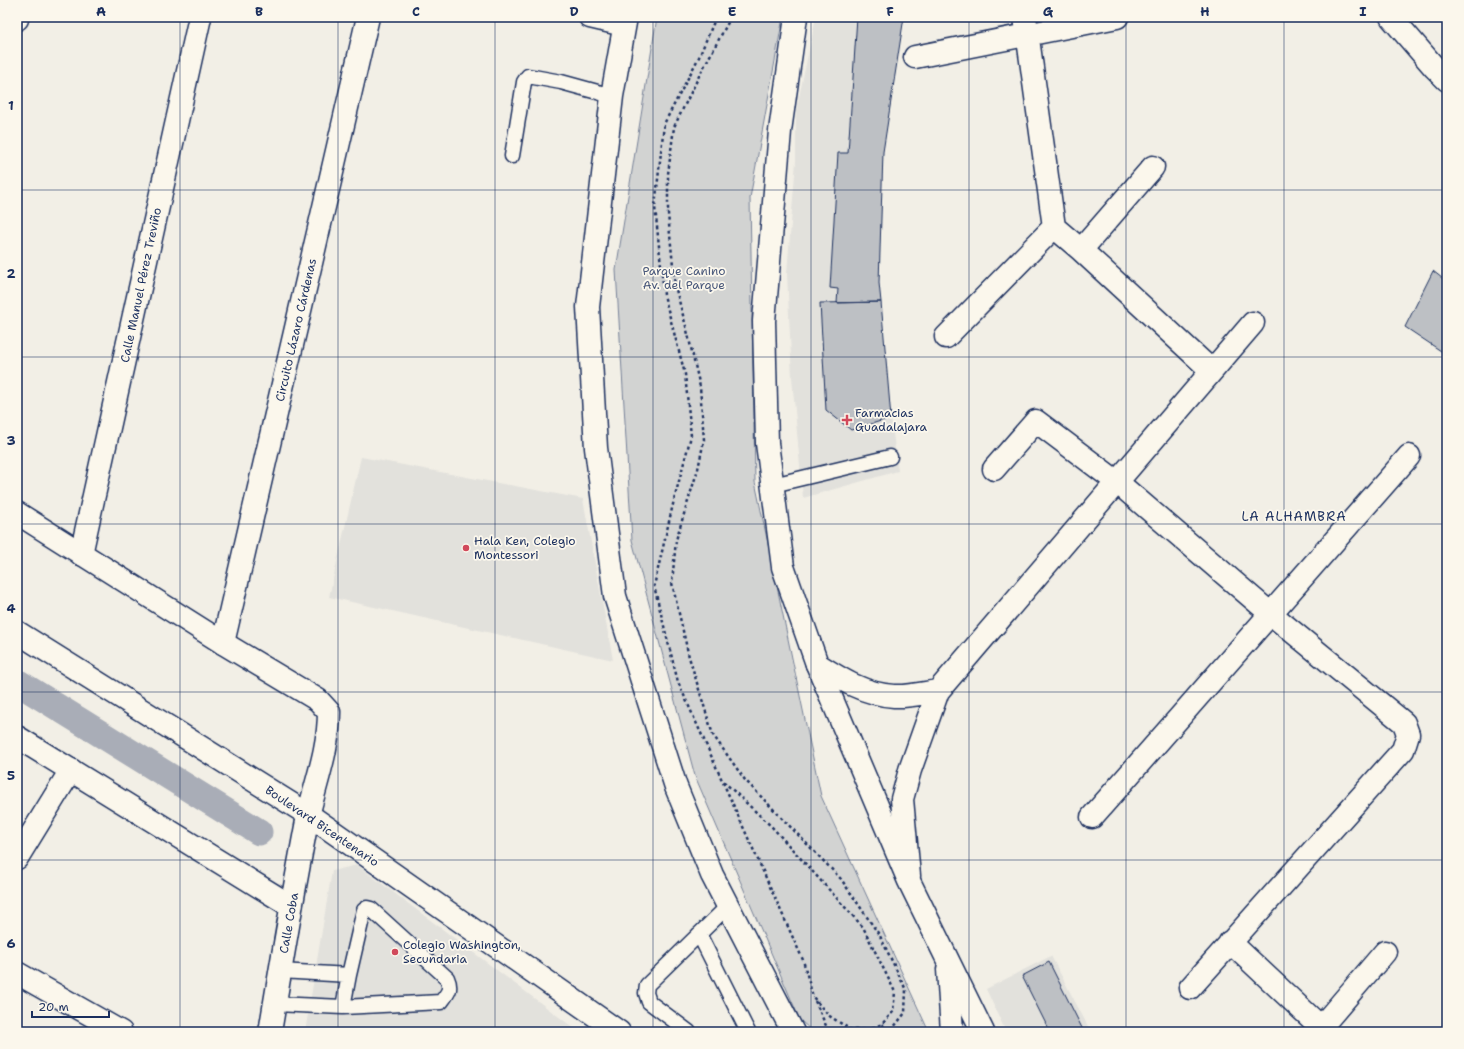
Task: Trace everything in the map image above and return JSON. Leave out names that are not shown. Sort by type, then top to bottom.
[{"type":"street","name":"Calle Manuel Pérez Treviño","points":[[82,554],[200,17]]},
{"type":"street","name":"Circuito Lázaro Cárdenas","points":[[223,643],[368,17]]},
{"type":"street","points":[[590,17],[625,21],[612,96],[588,307],[596,448],[614,596],[676,787],[712,875],[793,1032]]},
{"type":"street","points":[[796,17],[780,132],[764,321],[768,443],[783,567],[817,664],[909,881],[983,1032]]},
{"type":"street","points":[[915,57],[1027,25],[1117,17]]},
{"type":"street","points":[[1391,17],[1447,80]]},
{"type":"street","points":[[1027,25],[1054,227],[1212,371]]},
{"type":"street","points":[[1080,250],[1153,167]]},
{"type":"street","points":[[946,337],[1054,227]]},
{"type":"street","points":[[909,881],[902,799],[910,770],[938,691],[1253,324]]},
{"type":"street","points":[[994,469],[1036,421],[1117,482],[1271,614],[1404,723],[1408,734],[1403,750],[1190,988]]},
{"type":"street","points":[[1092,817],[1409,456]]},
{"type":"street","points":[[17,513],[223,643],[318,700],[329,712],[329,730],[309,815]]},
{"type":"street","name":"Boulevard Bicentenario","points":[[17,632],[309,815],[619,1032]]},
{"type":"street","points":[[817,664],[846,683],[877,693],[896,696],[938,691]]},
{"type":"street","points":[[17,737],[291,906]]},
{"type":"street","points":[[17,858],[70,770]]},
{"type":"street","name":"Calle Coba","points":[[270,1032],[291,906],[309,815]]},
{"type":"street","points":[[1230,942],[1323,1029],[1385,952]]},
{"type":"street","points":[[947,958],[952,1032]]},
{"type":"street","points":[[17,973],[121,1032]]},
{"type":"lane","points":[[512,156],[524,82],[528,76],[561,82],[612,96]]},
{"type":"lane","points":[[773,485],[890,457]]},
{"type":"lane","points":[[690,1032],[649,1002],[646,993],[647,985],[728,906]]},
{"type":"lane","points":[[275,1004],[343,1007],[440,1002],[447,995],[450,985],[447,978],[371,909],[367,908],[364,910],[343,1007]]},
{"type":"lane","points":[[699,934],[748,1032]]},
{"type":"lane","points":[[280,971],[349,975]]},
{"type":"path","points":[[716,17],[699,57],[664,124],[655,207],[664,295],[685,374],[692,436],[674,500],[654,586],[678,682],[803,960],[813,997],[828,1030],[832,1032]]},
{"type":"path","points":[[731,17],[699,76],[674,127],[668,174],[668,214],[675,286],[700,387],[704,440],[698,469],[676,540],[672,583],[689,656],[713,735],[744,780],[841,879],[880,936],[906,990],[905,1013],[889,1032],[882,1024]]},
{"type":"path","points":[[722,780],[772,828],[863,927],[895,992],[893,1012],[882,1024],[868,1030],[851,1030],[828,1015],[813,997]]},
{"type":"shaded area","points":[[816,17],[904,17],[883,152],[879,283],[891,418],[898,471],[803,498],[792,378],[787,273],[796,161],[796,111]]},
{"type":"shaded area","name":"Hala Ken, Colegio Montessori","points":[[361,457],[583,499],[613,660],[329,597]]},
{"type":"shaded area","name":"Colegio Washington, Secundaria","points":[[357,865],[579,1032],[305,1032],[332,871]]},
{"type":"shaded area","points":[[1051,956],[1091,1032],[1006,1032],[986,989]]},
{"type":"green space","name":"Parque Canino Av. del Parque","points":[[657,17],[783,17],[750,198],[755,482],[821,796],[929,1032],[813,1032],[800,1020],[695,776],[632,540],[616,270]]},
{"type":"building","points":[[857,17],[904,17],[883,152],[879,283],[881,302],[837,303],[838,289],[830,288],[838,153],[848,153]]},
{"type":"building","points":[[1433,271],[1447,282],[1447,355],[1405,327]]},
{"type":"building","points":[[881,302],[891,418],[851,430],[826,410],[820,303]]},
{"type":"building","points":[[1049,962],[1084,1032],[1050,1032],[1022,976]]},
{"type":"waterway","points":[[17,682],[259,832]]},
{"type":"place","name":"Farmacias Guadalajara","points":[[847,420]]},
{"type":"place","name":"Hala Ken, Colegio Montessori","points":[[466,548]]},
{"type":"place","name":"Colegio Washington, Secundaria","points":[[395,952]]},
{"type":"district","name":"LA ALHAMBRA","points":[[1294,516]]}]
